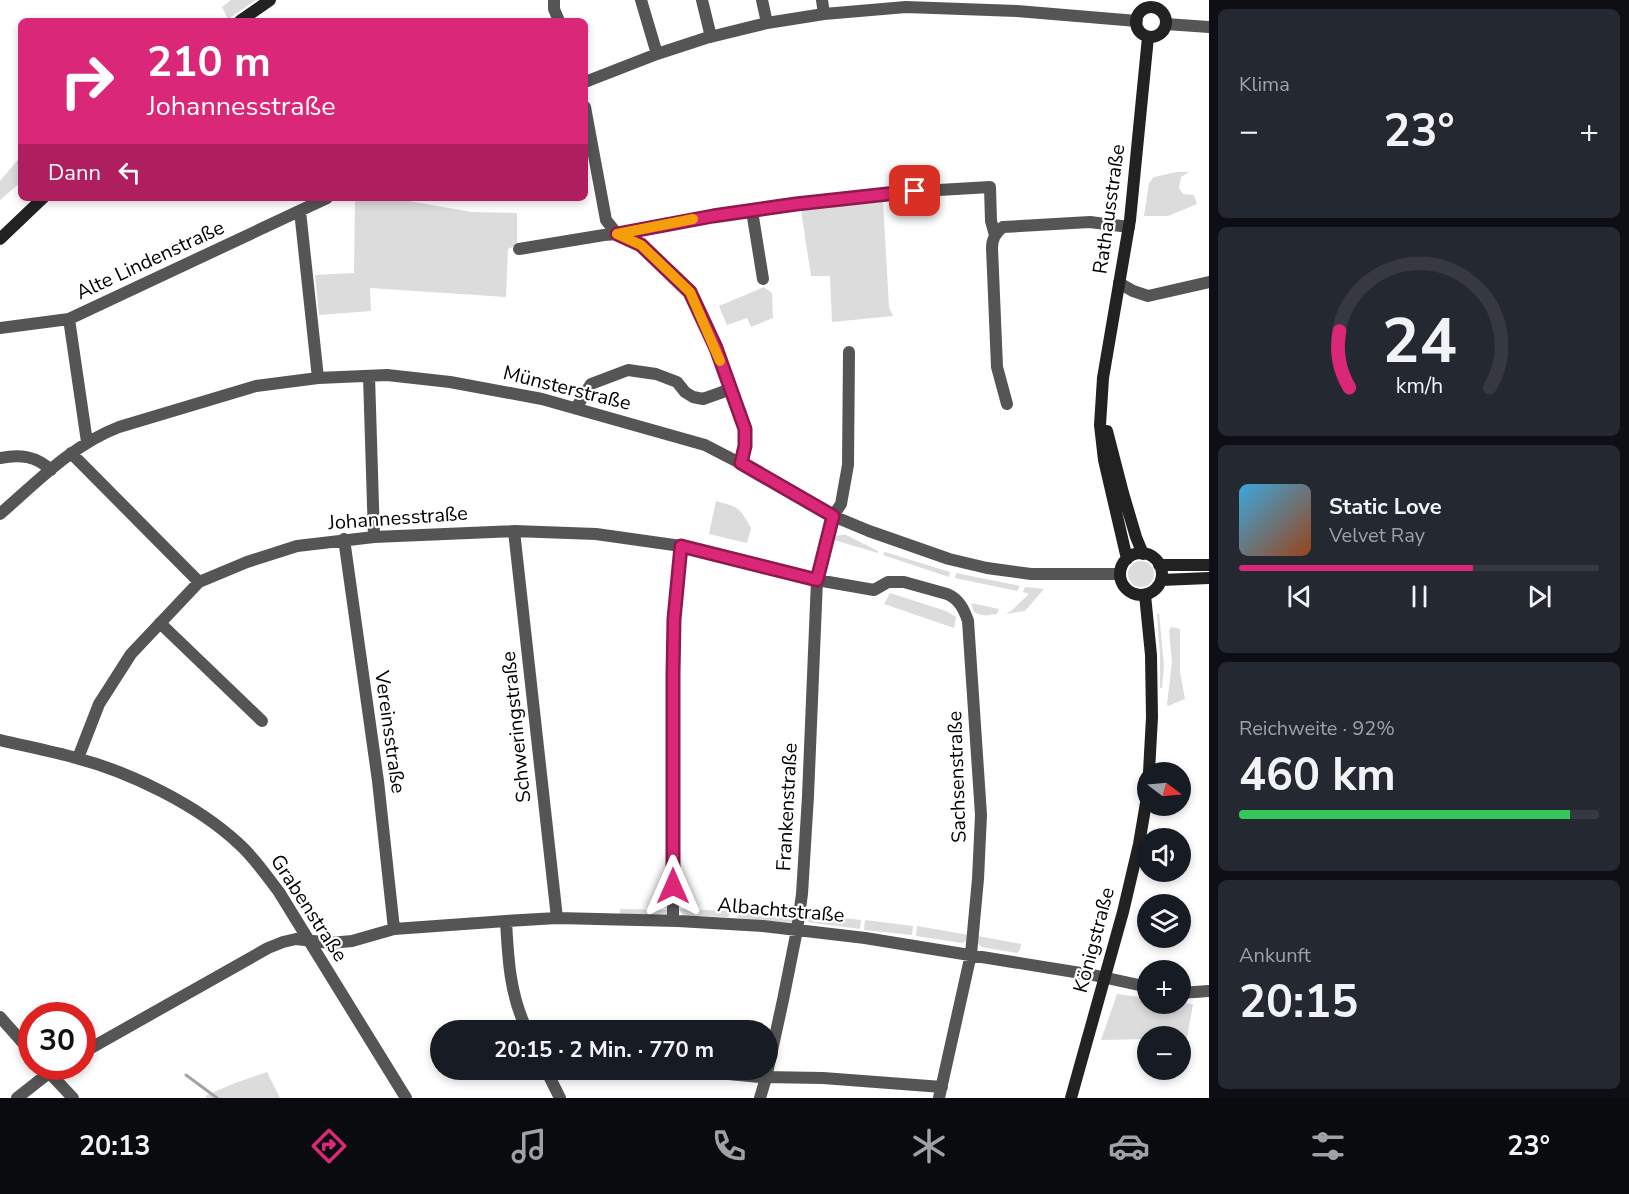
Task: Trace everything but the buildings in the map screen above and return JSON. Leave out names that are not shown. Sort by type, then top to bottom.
[{"type":"street","points":[[244,18],[270,0]]},
{"type":"street","points":[[554,0],[557,18]]},
{"type":"street","points":[[641,0],[657,54]]},
{"type":"street","points":[[702,0],[711,37]]},
{"type":"street","points":[[762,0],[767,23]]},
{"type":"street","points":[[822,0],[824,14]]},
{"type":"street","points":[[588,81],[657,54],[711,37],[767,23],[885,4],[906,7],[1017,11],[1137,21]]},
{"type":"street","points":[[1150,4],[1165,15],[1166,24],[1159,35],[1148,37],[1139,30],[1137,21],[1140,13],[1150,4]]},
{"type":"street","points":[[1166,24],[1209,27]]},
{"type":"street","name":"Rathausstraße","points":[[1103,425],[1103,386],[1129,227],[1148,37]]},
{"type":"street","points":[[588,123],[606,220],[617,234],[641,245],[690,292],[716,348],[745,429],[745,446],[741,463]]},
{"type":"street","points":[[519,249],[752,211],[915,191],[990,187],[990,221],[995,236]]},
{"type":"street","points":[[0,239],[40,201]]},
{"type":"street","name":"Alte Lindenstraße","points":[[87,442],[69,319],[321,201]]},
{"type":"street","points":[[752,211],[763,279]]},
{"type":"street","points":[[300,212],[318,378]]},
{"type":"street","points":[[1007,404],[997,367],[992,240],[998,231],[1003,227],[1090,222],[1129,227]]},
{"type":"street","points":[[1119,283],[1148,296],[1209,282]]},
{"type":"street","points":[[0,328],[69,319]]},
{"type":"street","name":"Frankenstraße","points":[[778,1021],[797,930],[805,855],[817,580],[833,516],[841,504],[848,465],[849,352]]},
{"type":"street","points":[[576,408],[591,384],[628,370],[656,374],[677,382],[685,392],[703,399],[731,389]]},
{"type":"street","name":"Münsterstraße","points":[[0,514],[71,453],[101,434],[119,427],[256,386],[318,378],[387,375],[471,385],[576,408],[705,445],[833,516],[941,557],[987,568],[1030,574],[1120,574]]},
{"type":"street","points":[[369,376],[374,537]]},
{"type":"street","points":[[1103,425],[1143,554]]},
{"type":"street","points":[[1103,425],[1104,460],[1127,559]]},
{"type":"street","points":[[71,453],[199,582]]},
{"type":"street","points":[[0,458],[22,456],[33,458],[51,470]]},
{"type":"street","name":"Johannesstraße","points":[[78,758],[99,704],[131,654],[199,582],[247,562],[297,546],[344,539],[514,531],[596,534],[681,546],[817,580]]},
{"type":"street","name":"Schweringstraße","points":[[514,531],[557,918]]},
{"type":"street","name":"Vereinsstraße","points":[[344,539],[378,781],[394,929]]},
{"type":"street","points":[[673,921],[674,619],[681,546]]},
{"type":"street","points":[[1143,554],[1151,556],[1160,565],[1162,572],[1158,587],[1145,595],[1139,595],[1127,590],[1120,580],[1120,574],[1127,559],[1132,555],[1143,554]]},
{"type":"street","points":[[1160,565],[1209,565]]},
{"type":"street","points":[[1161,580],[1209,578]]},
{"type":"street","name":"Sachsenstraße","points":[[817,580],[874,590],[888,582],[904,582],[953,597],[963,608],[968,621],[981,815],[978,879],[971,954],[940,1092]]},
{"type":"street","points":[[1145,595],[1151,655],[1152,717],[1150,762]]},
{"type":"street","points":[[160,623],[262,721]]},
{"type":"street","name":"Grabenstraße","points":[[0,740],[78,758],[112,770],[160,791],[201,814],[238,842],[279,892],[406,1098]]},
{"type":"street","name":"Königstraße","points":[[1071,1098],[1123,912],[1144,816]]},
{"type":"street","name":"Albachtstraße","points":[[96,1045],[268,948],[296,939],[330,943],[394,929],[557,918],[673,921],[797,930],[971,954],[1137,984]]},
{"type":"street","points":[[506,921],[509,972],[522,1020]]},
{"type":"street","points":[[1191,992],[1209,991]]},
{"type":"street","points":[[0,1017],[18,1037]]},
{"type":"street","points":[[778,1078],[823,1078],[940,1092]]},
{"type":"street","points":[[17,1098],[37,1080]]},
{"type":"street","points":[[60,1080],[73,1098]]},
{"type":"street","points":[[551,1080],[560,1098]]},
{"type":"street","name":"Frankenstraße","points":[[760,1098],[765,1080]]},
{"type":"shaded area","points":[[231,0],[256,0],[229,18],[222,7]]},
{"type":"shaded area","points":[[18,160],[18,185],[0,200],[0,181]]},
{"type":"shaded area","points":[[1189,172],[1181,177],[1179,188],[1183,194],[1194,195],[1197,204],[1168,216],[1144,216],[1149,183],[1154,177]]},
{"type":"shaded area","points":[[355,201],[408,201],[472,212],[517,213],[517,245],[508,249],[506,297],[370,288],[371,311],[319,315],[315,275],[354,273]]},
{"type":"shaded area","points":[[883,202],[889,307],[893,316],[832,322],[830,276],[811,276],[801,210]]},
{"type":"shaded area","points":[[764,287],[772,293],[773,318],[751,327],[747,318],[727,325],[719,306]]},
{"type":"shaded area","points":[[716,501],[738,509],[744,516],[751,528],[747,543],[709,534]]},
{"type":"shaded area","points":[[840,535],[846,535],[878,553],[834,540]]},
{"type":"shaded area","points":[[885,552],[950,572],[949,577],[883,555]]},
{"type":"shaded area","points":[[1141,561],[1150,565],[1154,574],[1150,583],[1141,587],[1132,583],[1128,574],[1132,565]]},
{"type":"shaded area","points":[[956,573],[1020,586],[1017,591],[955,578]]},
{"type":"shaded area","points":[[1025,587],[1044,589],[1025,611],[1005,614],[1029,594],[1023,592]]},
{"type":"shaded area","points":[[890,593],[946,611],[956,617],[954,628],[884,604]]},
{"type":"shaded area","points":[[971,603],[999,609],[997,614],[980,615],[974,612]]},
{"type":"shaded area","points":[[1159,613],[1164,665],[1162,688],[1160,688],[1157,614]]},
{"type":"shaded area","points":[[1171,627],[1180,629],[1180,672],[1185,699],[1168,706],[1172,662],[1169,631]]},
{"type":"shaded area","points":[[620,909],[667,910],[667,916],[620,916]]},
{"type":"shaded area","points":[[679,909],[729,911],[729,917],[684,916]]},
{"type":"shaded area","points":[[739,912],[793,916],[792,923],[738,918]]},
{"type":"shaded area","points":[[808,914],[861,920],[860,929],[813,923],[807,921]]},
{"type":"shaded area","points":[[865,920],[913,926],[912,935],[864,930]]},
{"type":"shaded area","points":[[917,926],[969,935],[967,941],[962,943],[916,936]]},
{"type":"shaded area","points":[[978,936],[1021,944],[1020,950],[1017,953],[981,947],[978,943]]},
{"type":"shaded area","points":[[1117,994],[1137,997],[1137,1014],[1191,1014],[1191,1004],[1193,1004],[1189,1026],[1137,1026],[1137,1039],[1101,1040]]},
{"type":"shaded area","points":[[267,1072],[280,1098],[207,1098],[205,1096],[235,1083]]},
{"type":"waterway","points":[[186,1075],[217,1098]]},
{"type":"slow traffic","points":[[693,219],[617,234],[641,245],[690,292],[720,361]]},
{"type":"route","points":[[673,886],[674,619],[681,546],[817,580],[833,516],[741,463],[745,446],[745,429],[716,348],[690,292],[641,245],[617,234],[694,219],[796,204],[915,191]]}]
